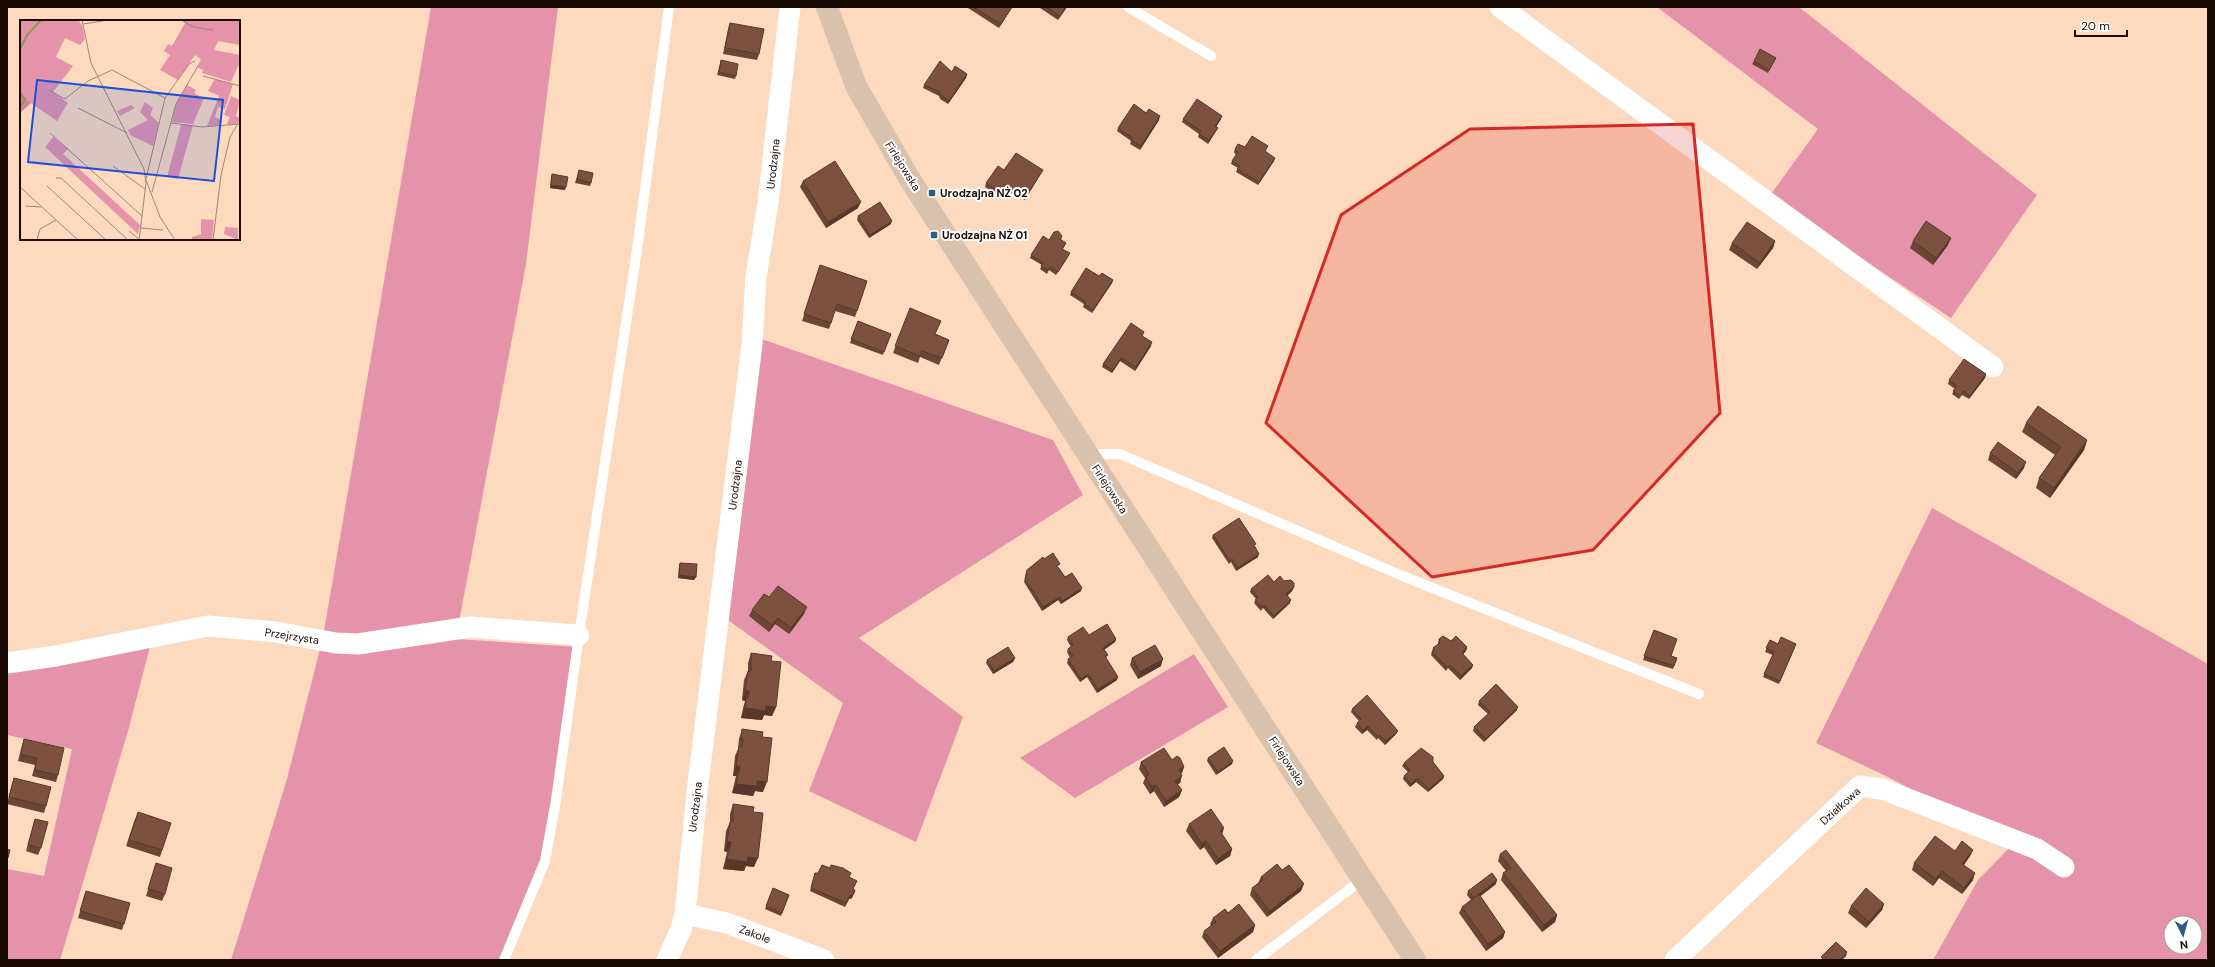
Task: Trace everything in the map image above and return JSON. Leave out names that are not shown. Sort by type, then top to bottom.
[{"type":"street","name":"Urodzajna","points":[[667,960],[681,929],[685,914],[694,814],[752,344],[756,277],[768,203],[790,7]]},
{"type":"street","name":"Firlejowska","points":[[827,7],[846,63],[870,113],[909,178],[1415,960]]},
{"type":"street","points":[[1500,7],[1993,367]]},
{"type":"street","name":"Przejrzysta","points":[[7,663],[56,656],[208,626],[276,632],[336,643],[358,644],[470,627],[578,635]]},
{"type":"street","name":"Działkowa","points":[[1675,960],[1860,786],[1882,789],[2037,849],[2064,867]]},
{"type":"street","name":"Zakole","points":[[685,914],[727,924],[824,960]]},
{"type":"lane","points":[[504,960],[545,861],[556,800],[578,635],[637,250],[669,7]]},
{"type":"lane","points":[[1128,7],[1211,56]]},
{"type":"lane","points":[[1090,458],[1100,454],[1120,454],[1406,576],[1699,694]]},
{"type":"lane","points":[[1256,960],[1363,879]]},
{"type":"highlighted area","points":[[1693,124],[1720,413],[1593,550],[1432,577],[1266,423],[1341,215],[1470,129]]},
{"type":"shaded area","points":[[431,7],[558,7],[526,264],[459,622],[353,637],[324,631]]},
{"type":"shaded area","points":[[1657,7],[1799,7],[2037,195],[1951,318],[1769,197],[1818,129]]},
{"type":"shaded area","points":[[761,339],[1053,440],[1083,495],[859,638],[963,717],[916,842],[809,791],[843,703],[721,615]]},
{"type":"shaded area","points":[[1932,508],[2208,664],[2208,960],[1933,960],[1978,880],[2014,843],[1886,776],[1816,743]]},
{"type":"shaded area","points":[[457,639],[577,647],[545,861],[501,960],[231,960],[287,779],[320,649]]},
{"type":"shaded area","points":[[151,643],[128,731],[60,960],[7,960],[7,869],[44,876],[72,749],[7,735],[7,671]]},
{"type":"shaded area","points":[[1194,654],[1228,707],[1075,798],[1020,758]]},
{"type":"building","points":[[973,7],[1012,7],[1001,24]]},
{"type":"building","points":[[1046,7],[1066,7],[1060,16]]},
{"type":"building","points":[[730,23],[764,29],[759,54],[725,48]]},
{"type":"building","points":[[1760,49],[1776,58],[1769,70],[1754,61]]},
{"type":"building","points":[[721,60],[738,64],[736,76],[719,72]]},
{"type":"building","points":[[940,61],[952,72],[955,66],[967,74],[949,101],[941,96],[940,92],[924,85]]},
{"type":"building","points":[[1197,99],[1222,116],[1215,126],[1218,128],[1209,140],[1199,134],[1201,131],[1183,119]]},
{"type":"building","points":[[1134,104],[1146,113],[1149,109],[1160,116],[1141,146],[1131,140],[1133,138],[1118,128]]},
{"type":"building","points":[[1252,136],[1268,146],[1265,151],[1275,158],[1259,182],[1237,169],[1240,166],[1232,161],[1238,152],[1235,149],[1238,144],[1245,147]]},
{"type":"building","points":[[1016,153],[1043,170],[1026,197],[1007,186],[1003,194],[986,183],[998,166],[1004,170]]},
{"type":"building","points":[[835,161],[861,202],[828,222],[803,181]]},
{"type":"building","points":[[579,170],[593,173],[591,183],[577,179]]},
{"type":"building","points":[[552,174],[568,177],[566,187],[551,185]]},
{"type":"building","points":[[880,202],[892,221],[870,235],[858,216]]},
{"type":"building","points":[[1926,221],[1951,238],[1936,258],[1913,241]]},
{"type":"building","points":[[1747,222],[1775,241],[1760,263],[1732,243]]},
{"type":"building","points":[[1058,231],[1062,236],[1060,239],[1066,243],[1062,249],[1070,253],[1058,272],[1050,267],[1048,270],[1041,266],[1043,263],[1031,255],[1043,236],[1049,240],[1054,232]]},
{"type":"building","points":[[820,265],[867,281],[857,311],[837,304],[831,323],[804,314]]},
{"type":"building","points":[[1086,268],[1099,276],[1102,273],[1113,280],[1093,310],[1084,304],[1086,302],[1071,292]]},
{"type":"building","points":[[910,308],[941,321],[935,334],[949,340],[942,358],[922,351],[920,356],[895,346]]},
{"type":"building","points":[[858,321],[891,334],[884,352],[851,339]]},
{"type":"building","points":[[1131,323],[1144,332],[1142,336],[1152,342],[1136,367],[1121,358],[1113,370],[1103,364]]},
{"type":"building","points":[[1964,359],[1986,374],[1970,396],[1964,391],[1960,396],[1953,391],[1957,386],[1949,380]]},
{"type":"building","points":[[2038,406],[2087,440],[2054,488],[2039,478],[2061,447],[2026,423]]},
{"type":"building","points":[[1998,442],[2026,462],[2018,473],[1990,453]]},
{"type":"building","points":[[1239,518],[1256,544],[1254,545],[1259,554],[1238,568],[1232,559],[1230,561],[1213,535]]},
{"type":"building","points":[[1053,553],[1060,564],[1057,566],[1065,577],[1072,573],[1082,588],[1062,601],[1060,597],[1043,607],[1025,579],[1027,570],[1043,557],[1044,559]]},
{"type":"building","points":[[680,563],[697,564],[696,577],[679,575]]},
{"type":"building","points":[[1268,575],[1274,582],[1280,576],[1284,581],[1291,580],[1294,583],[1294,587],[1286,594],[1291,600],[1274,616],[1264,605],[1262,607],[1255,600],[1258,597],[1251,589]]},
{"type":"building","points":[[778,586],[807,607],[791,628],[778,618],[772,625],[752,610],[764,594],[769,597]]},
{"type":"building","points":[[1107,624],[1116,639],[1103,648],[1108,655],[1105,656],[1118,677],[1098,689],[1088,674],[1081,679],[1068,659],[1073,656],[1068,649],[1073,645],[1068,637],[1083,627],[1089,635]]},
{"type":"building","points":[[1654,630],[1677,639],[1671,656],[1677,658],[1674,666],[1644,656]]},
{"type":"building","points":[[1443,636],[1451,641],[1456,636],[1467,647],[1462,653],[1473,665],[1461,676],[1450,665],[1447,667],[1432,652],[1434,649],[1433,648],[1440,643],[1439,639]]},
{"type":"building","points":[[1781,637],[1796,644],[1780,681],[1764,674],[1774,652],[1766,648],[1770,640],[1778,644]]},
{"type":"building","points":[[1155,645],[1163,659],[1140,672],[1132,658]]},
{"type":"building","points":[[1008,647],[1015,658],[994,671],[987,660]]},
{"type":"building","points":[[751,653],[772,656],[771,661],[781,662],[776,707],[766,706],[765,711],[745,708],[746,698],[748,698],[749,691],[745,691],[748,671],[751,671]]},
{"type":"building","points":[[1496,684],[1518,707],[1486,739],[1474,727],[1490,712],[1479,701]]},
{"type":"building","points":[[1367,695],[1398,731],[1386,741],[1380,735],[1378,737],[1368,726],[1363,731],[1357,723],[1361,719],[1352,709]]},
{"type":"building","points":[[742,729],[763,732],[762,737],[772,738],[767,782],[757,781],[757,786],[736,784],[740,766],[736,766],[739,746],[742,747],[743,739],[741,739]]},
{"type":"building","points":[[24,739],[64,748],[58,775],[35,770],[37,758],[21,755]]},
{"type":"building","points":[[1224,747],[1233,761],[1218,772],[1208,758]]},
{"type":"building","points":[[1164,748],[1172,760],[1177,756],[1180,758],[1184,767],[1179,770],[1182,776],[1175,781],[1182,790],[1166,801],[1156,785],[1152,787],[1146,777],[1149,774],[1141,762]]},
{"type":"building","points":[[1421,748],[1433,757],[1433,762],[1444,776],[1429,789],[1417,778],[1411,784],[1404,776],[1410,770],[1404,763]]},
{"type":"building","points":[[14,778],[51,787],[46,806],[9,797]]},
{"type":"building","points":[[733,804],[754,807],[753,812],[763,813],[758,858],[748,857],[747,862],[727,859],[731,842],[727,841],[730,822],[733,822]]},
{"type":"building","points":[[1211,809],[1224,828],[1220,831],[1232,849],[1218,859],[1206,841],[1202,844],[1189,824]]},
{"type":"building","points":[[138,812],[171,823],[162,850],[129,840]]},
{"type":"building","points":[[35,819],[48,822],[41,848],[28,845]]},
{"type":"building","points":[[1935,836],[1955,851],[1962,841],[1973,850],[1962,864],[1975,873],[1964,888],[1942,871],[1936,879],[1914,863]]},
{"type":"building","points":[[7,849],[10,850],[8,858],[7,858]]},
{"type":"building","points":[[1506,850],[1557,915],[1544,925],[1503,873],[1511,868],[1500,854]]},
{"type":"building","points":[[156,863],[172,868],[165,894],[148,889]]},
{"type":"building","points":[[1277,864],[1282,870],[1289,865],[1304,884],[1270,911],[1252,888],[1263,880],[1261,877]]},
{"type":"building","points":[[822,865],[830,868],[831,865],[843,868],[851,873],[849,877],[857,881],[853,888],[855,891],[853,895],[850,895],[846,903],[811,888],[815,873],[818,873]]},
{"type":"building","points":[[1492,873],[1497,880],[1474,898],[1468,891]]},
{"type":"building","points":[[773,888],[789,895],[782,913],[766,906]]},
{"type":"building","points":[[1866,888],[1884,904],[1869,922],[1851,906]]},
{"type":"building","points":[[86,891],[130,903],[124,924],[80,911]]},
{"type":"building","points":[[1479,894],[1505,932],[1488,944],[1462,907]]},
{"type":"building","points":[[1239,904],[1255,925],[1220,951],[1204,931],[1216,922],[1213,918],[1225,909],[1228,913]]},
{"type":"building","points":[[1836,942],[1847,952],[1840,960],[1824,960],[1821,957]]},
{"type":"place","name":"Urodzajna NŻ 02","points":[[932,193]]},
{"type":"place","name":"Urodzajna NŻ 01","points":[[934,235]]}]
